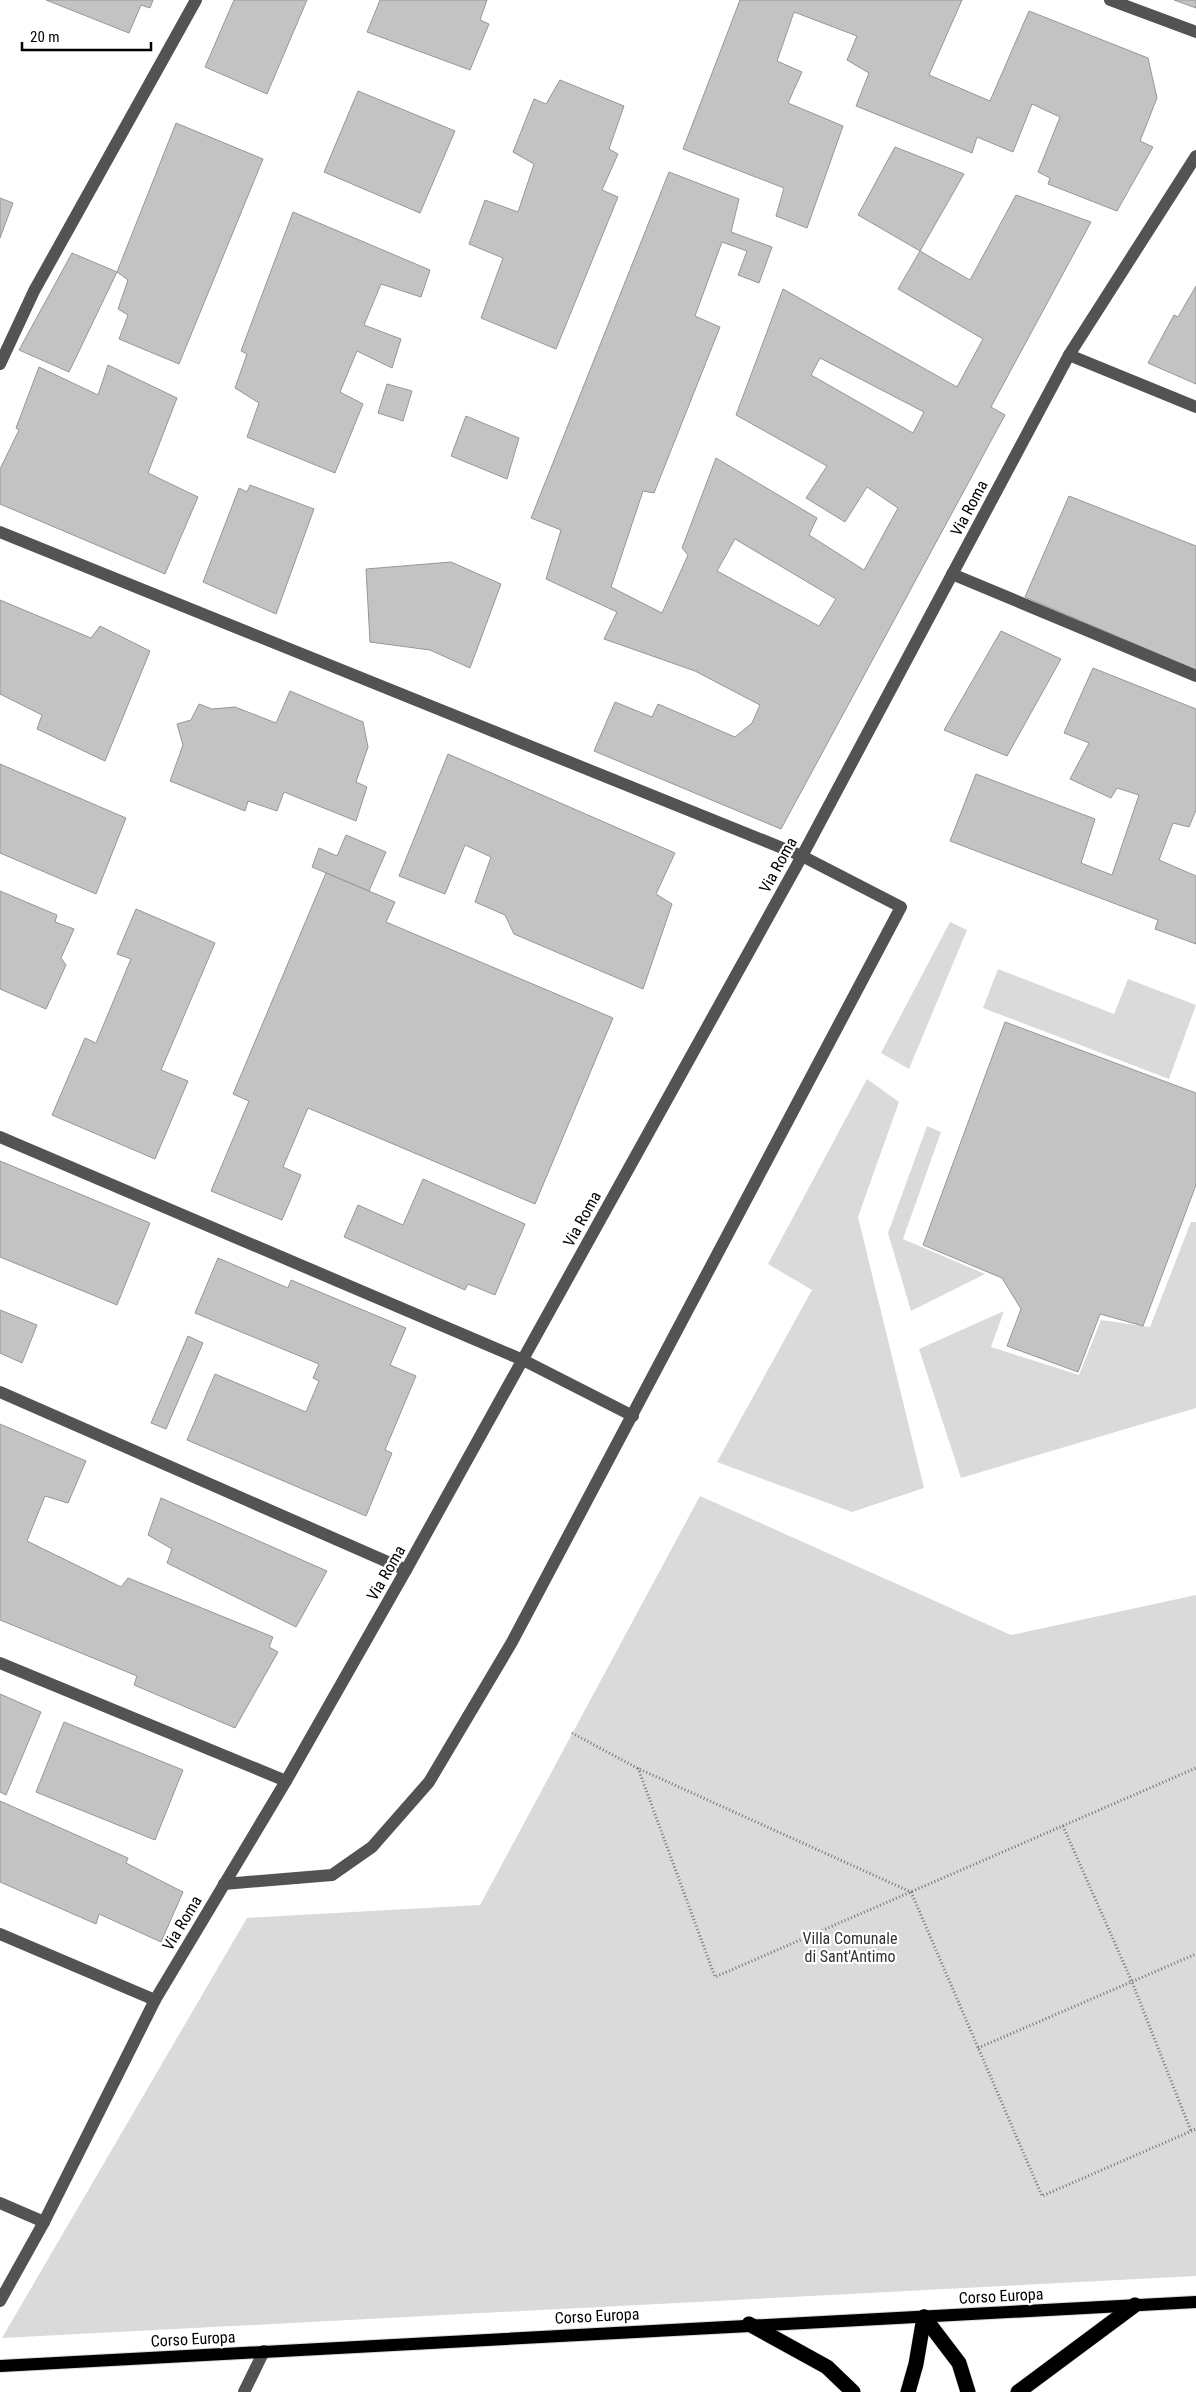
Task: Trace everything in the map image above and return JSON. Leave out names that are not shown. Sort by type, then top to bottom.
[{"type":"highway","points":[[1018,2392],[1135,2304]]},
{"type":"highway","points":[[908,2392],[916,2364],[924,2317]]},
{"type":"highway","points":[[924,2317],[959,2363],[968,2392]]},
{"type":"highway","points":[[749,2324],[827,2367],[853,2392]]},
{"type":"main road","name":"Corso Europa","points":[[0,2366],[749,2324],[924,2317],[1196,2302]]},
{"type":"street","points":[[0,364],[34,291],[196,0]]},
{"type":"street","points":[[1110,0],[1196,32]]},
{"type":"street","name":"Via Roma","points":[[0,2301],[44,2222],[155,2000],[286,1781],[523,1360],[802,856],[1068,355],[1196,156]]},
{"type":"street","points":[[1068,355],[1196,407]]},
{"type":"street","points":[[0,532],[802,856],[901,907],[512,1642],[429,1782],[372,1847],[332,1875],[224,1884]]},
{"type":"street","points":[[952,574],[1196,676]]},
{"type":"street","points":[[0,1137],[523,1360],[633,1416]]},
{"type":"street","points":[[0,1392],[406,1570]]},
{"type":"street","points":[[0,1663],[286,1781]]},
{"type":"street","points":[[0,1934],[155,2000]]},
{"type":"street","points":[[0,2203],[44,2222]]},
{"type":"street","points":[[244,2392],[264,2351]]},
{"type":"path","points":[[572,1733],[638,1768],[911,1892],[1042,2196],[1196,2130]]},
{"type":"path","points":[[638,1768],[715,1977],[1196,1768]]},
{"type":"path","points":[[1063,1826],[1132,1982],[1191,2131]]},
{"type":"path","points":[[978,2048],[1196,1954]]},
{"type":"green space","points":[[950,922],[967,930],[909,1069],[881,1053]]},
{"type":"green space","points":[[998,969],[1114,1014],[1128,979],[1196,1005],[1169,1079],[983,1008]]},
{"type":"green space","points":[[867,1079],[899,1102],[858,1217],[924,1488],[852,1512],[717,1462],[812,1290],[768,1264]]},
{"type":"green space","points":[[927,1126],[941,1132],[903,1239],[985,1274],[911,1311],[888,1233]]},
{"type":"green space","points":[[1191,1222],[1196,1222],[1196,1408],[961,1478],[919,1349],[1004,1311],[991,1347],[1079,1375],[1101,1320],[1150,1327]]},
{"type":"green space","name":"Villa Comunale di Sant'Antimo","points":[[700,1496],[1011,1635],[1196,1595],[1196,2276],[2,2338],[247,1918],[480,1905]]},
{"type":"building","points":[[46,0],[153,0],[150,8],[141,5],[129,33]]},
{"type":"building","points":[[234,0],[307,0],[267,94],[205,67]]},
{"type":"building","points":[[380,0],[487,0],[480,20],[489,24],[470,70],[367,32]]},
{"type":"building","points":[[740,0],[962,0],[929,75],[990,101],[1029,11],[1148,58],[1157,98],[1140,141],[1153,147],[1117,211],[1048,184],[1050,178],[1038,172],[1060,117],[1032,104],[1013,152],[977,137],[972,153],[856,106],[869,73],[847,60],[857,36],[794,12],[777,61],[802,72],[788,103],[843,126],[807,228],[776,216],[784,188],[683,149]]},
{"type":"building","points":[[1174,0],[1196,0],[1196,8]]},
{"type":"building","points":[[560,80],[624,106],[609,149],[618,154],[602,190],[618,197],[556,349],[481,318],[503,258],[469,244],[485,200],[518,212],[534,164],[513,152],[534,99],[546,104]]},
{"type":"building","points":[[358,91],[455,131],[420,213],[324,172]]},
{"type":"building","points":[[176,123],[263,159],[179,364],[119,339],[128,315],[118,309],[128,280],[117,272]]},
{"type":"building","points":[[895,147],[964,174],[920,251],[858,215]]},
{"type":"building","points":[[669,172],[739,199],[731,232],[772,247],[759,283],[738,275],[747,251],[722,242],[695,316],[720,327],[654,493],[643,491],[611,587],[662,613],[688,555],[682,548],[716,458],[817,518],[809,535],[864,570],[898,508],[867,487],[845,522],[806,498],[827,466],[736,415],[783,289],[957,387],[983,339],[898,289],[920,251],[970,280],[1016,195],[1091,222],[991,407],[1005,415],[781,829],[594,751],[615,702],[652,717],[658,704],[735,737],[752,723],[760,705],[695,671],[604,639],[617,612],[546,579],[561,530],[531,518]],"holes":[[[820,358],[924,412],[913,433],[811,375]],[[735,539],[836,599],[819,626],[717,571]]]},
{"type":"building","points":[[0,198],[13,203],[0,238]]},
{"type":"building","points":[[293,212],[430,270],[421,297],[381,284],[364,325],[401,339],[392,368],[357,351],[340,392],[363,404],[335,473],[247,437],[259,403],[235,388],[247,354],[241,351]]},
{"type":"building","points":[[72,253],[117,272],[69,372],[19,350]]},
{"type":"building","points":[[1196,286],[1196,384],[1148,363],[1174,315],[1178,317]]},
{"type":"building","points":[[108,365],[177,398],[148,473],[198,497],[165,574],[0,504],[0,469],[19,430],[16,428],[39,367],[98,395]]},
{"type":"building","points":[[387,384],[412,391],[403,421],[378,413]]},
{"type":"building","points":[[466,416],[519,438],[507,479],[451,456]]},
{"type":"building","points":[[250,485],[314,509],[276,614],[203,582],[239,488],[247,492]]},
{"type":"building","points":[[1069,496],[1196,546],[1196,670],[1025,597]]},
{"type":"building","points":[[451,562],[501,584],[470,668],[430,650],[370,642],[366,569]]},
{"type":"building","points":[[0,600],[91,638],[100,626],[150,651],[105,761],[37,729],[42,715],[0,694]]},
{"type":"building","points":[[1001,631],[1061,659],[1007,756],[944,730]]},
{"type":"building","points":[[1093,668],[1196,709],[1196,810],[1189,827],[1173,823],[1159,860],[1196,876],[1196,944],[1155,929],[1158,920],[950,841],[976,774],[1095,819],[1081,863],[1112,875],[1139,795],[1117,788],[1111,798],[1070,779],[1089,743],[1064,733]]},
{"type":"building","points":[[290,691],[363,722],[368,747],[356,782],[367,787],[356,821],[284,792],[277,811],[248,801],[245,811],[170,781],[183,745],[177,724],[191,720],[199,704],[212,709],[235,707],[276,723]]},
{"type":"building","points":[[448,754],[675,853],[656,894],[672,904],[643,989],[514,934],[505,915],[475,902],[491,857],[465,845],[445,894],[399,876]]},
{"type":"building","points":[[0,764],[126,818],[96,894],[0,853]]},
{"type":"building","points":[[346,835],[386,852],[369,891],[312,867],[319,848],[337,856]]},
{"type":"building","points":[[326,873],[395,902],[386,922],[613,1018],[535,1204],[308,1108],[283,1167],[301,1175],[282,1220],[211,1191],[249,1101],[233,1094]]},
{"type":"building","points":[[0,891],[57,915],[55,922],[74,929],[61,958],[66,965],[46,1009],[0,989]]},
{"type":"building","points":[[136,909],[215,943],[161,1070],[188,1081],[155,1159],[52,1115],[85,1038],[96,1043],[131,959],[117,954]]},
{"type":"building","points":[[1005,1022],[1196,1093],[1196,1185],[1143,1326],[1100,1314],[1078,1372],[1007,1346],[1021,1309],[1002,1278],[923,1245]]},
{"type":"building","points":[[0,1161],[150,1223],[117,1305],[0,1257]]},
{"type":"building","points":[[423,1179],[525,1224],[495,1295],[468,1284],[465,1290],[344,1237],[358,1205],[403,1225]]},
{"type":"building","points":[[218,1258],[288,1288],[291,1280],[406,1328],[390,1365],[416,1376],[385,1450],[392,1453],[366,1516],[187,1440],[215,1374],[306,1412],[319,1381],[313,1378],[319,1364],[195,1313]]},
{"type":"building","points":[[0,1310],[37,1325],[22,1363],[0,1353]]},
{"type":"building","points":[[188,1336],[203,1343],[166,1429],[151,1423]]},
{"type":"building","points":[[0,1424],[86,1461],[68,1503],[45,1496],[27,1541],[121,1587],[128,1578],[273,1637],[269,1647],[278,1652],[235,1728],[134,1685],[137,1676],[0,1620]]},
{"type":"building","points":[[161,1498],[327,1571],[296,1627],[167,1563],[172,1549],[148,1535]]},
{"type":"building","points":[[0,1694],[41,1712],[6,1795],[0,1792]]},
{"type":"building","points":[[64,1722],[183,1770],[155,1840],[36,1792]]},
{"type":"building","points":[[0,1801],[128,1858],[126,1863],[183,1892],[161,1942],[99,1914],[96,1924],[0,1882]]}]
